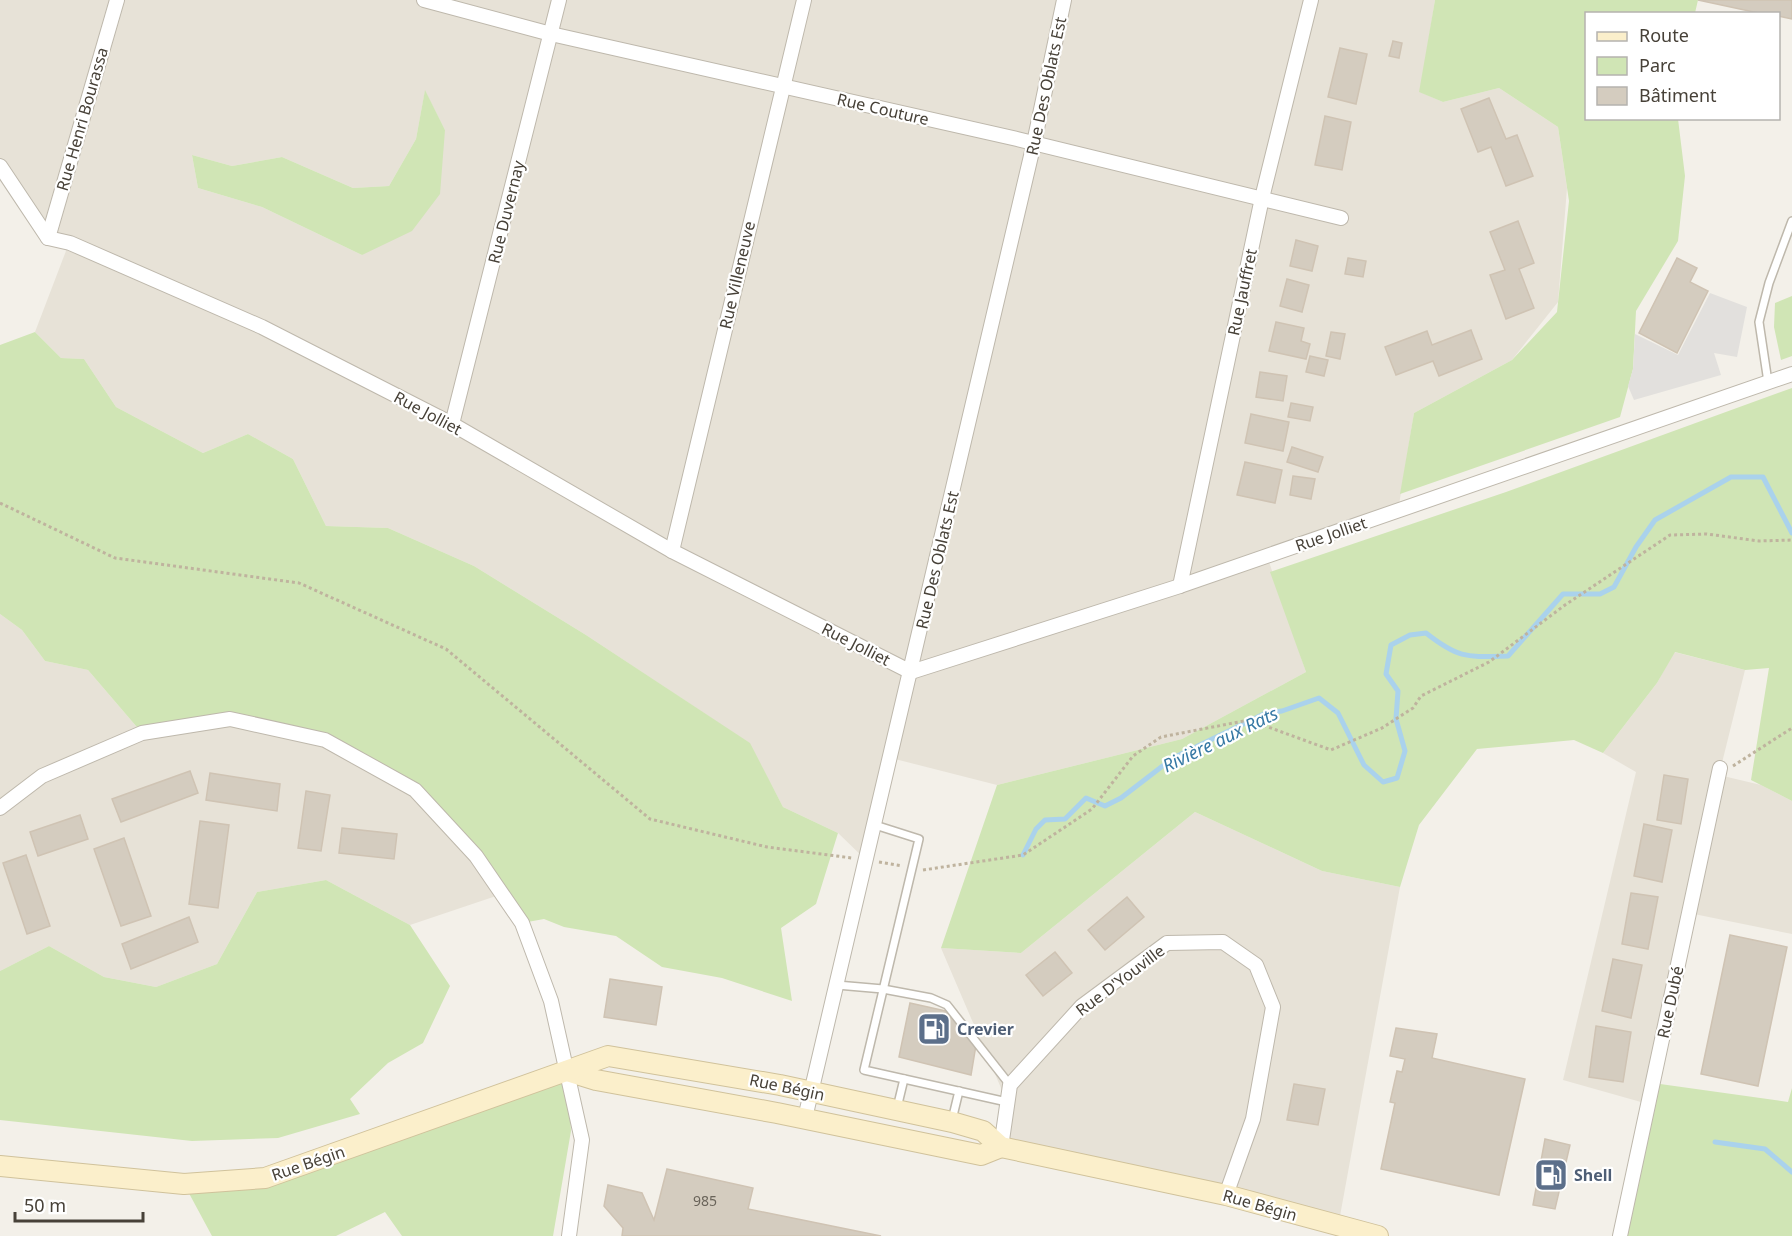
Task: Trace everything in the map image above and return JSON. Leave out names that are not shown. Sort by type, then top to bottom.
[{"type":"street","name":"Rue Henri Bourassa","points":[[48,238],[117,0]]},
{"type":"street","name":"Rue Couture","points":[[424,0],[551,34],[1034,143],[1341,218]]},
{"type":"street","name":"Rue Duvernay","points":[[452,424],[559,0]]},
{"type":"street","name":"Rue Villeneuve","points":[[672,550],[804,0]]},
{"type":"street","name":"Rue Des Oblats Est","points":[[805,1118],[1034,143],[1064,0]]},
{"type":"street","name":"Rue Jauffret","points":[[1180,586],[1262,198],[1311,0]]},
{"type":"street","points":[[0,166],[48,238]]},
{"type":"street","name":"Rue Jolliet","points":[[48,238],[70,243],[262,327],[452,424],[672,550],[911,672],[1180,586],[1792,374]]},
{"type":"street","points":[[0,808],[42,776],[142,733],[230,719],[325,740],[415,790],[476,855],[522,923],[551,1001],[582,1140],[570,1236]]},
{"type":"street","name":"Rue Dubé","points":[[1620,1236],[1719,772]]},
{"type":"street","name":"Rue D'Youville","points":[[1010,1085],[1082,1006],[1167,944],[1223,942],[1256,965],[1273,1007],[1253,1119],[1226,1195]]},
{"type":"street","name":"Rue Bégin","points":[[0,1166],[184,1184],[265,1178],[608,1056],[657,1062],[951,1122],[983,1131],[1001,1147],[1226,1195],[1378,1236]]},
{"type":"street","name":"Rue Bégin","points":[[567,1071],[596,1080],[805,1118],[981,1155],[1001,1147]]},
{"type":"street","points":[[1001,1147],[1010,1085]]},
{"type":"lane","points":[[1768,382],[1759,322],[1769,283],[1792,221]]},
{"type":"lane","points":[[875,825],[919,839],[864,1070],[1007,1102]]},
{"type":"lane","points":[[837,985],[883,989],[932,998],[947,1005],[1010,1085]]},
{"type":"lane","points":[[896,1110],[903,1079]]},
{"type":"lane","points":[[951,1122],[959,1091]]},
{"type":"path","points":[[0,503],[115,558],[299,583],[446,649],[650,819],[766,847],[866,860],[926,871],[1023,855],[1092,809],[1133,756],[1161,737],[1249,720],[1331,750],[1382,728],[1413,708],[1421,696],[1489,662],[1565,605],[1670,535],[1707,534],[1759,541],[1792,540]]},
{"type":"path","points":[[1719,772],[1792,728]]},
{"type":"shaded area","points":[[0,0],[1435,0],[1420,92],[1443,102],[1499,88],[1558,127],[1567,188],[1558,302],[1512,360],[1414,413],[1398,511],[1267,556],[1306,672],[1182,739],[997,785],[891,758],[866,860],[838,833],[783,807],[749,743],[586,635],[474,566],[388,528],[326,526],[293,459],[248,434],[203,453],[116,407],[84,359],[61,358],[35,332],[69,243],[48,238],[0,166]],"holes":[[[425,91],[445,130],[362,255],[262,207],[198,188],[192,155],[232,166],[282,157],[353,188],[389,186],[416,139]]]},
{"type":"shaded area","points":[[1710,293],[1747,307],[1737,357],[1714,353],[1721,375],[1634,400],[1628,386],[1633,369],[1635,334],[1678,355]]},
{"type":"shaded area","points":[[0,614],[22,630],[45,661],[88,670],[142,733],[230,719],[325,740],[415,790],[502,894],[410,925],[326,880],[257,892],[217,964],[156,987],[104,977],[49,946],[0,971]]},
{"type":"shaded area","points":[[1674,652],[1745,670],[1719,775],[1761,785],[1792,801],[1792,934],[1689,913],[1648,1104],[1563,1080],[1636,772],[1603,753],[1657,683]]},
{"type":"shaded area","points":[[1195,812],[1322,871],[1400,887],[1338,1227],[1001,1147],[1007,1102],[941,948],[1021,953]]},
{"type":"green space","points":[[1435,0],[1698,0],[1695,12],[1585,12],[1585,120],[1678,120],[1685,176],[1678,241],[1636,311],[1633,369],[1620,417],[1400,494],[1414,413],[1512,360],[1557,312],[1569,201],[1558,127],[1499,88],[1443,102],[1419,92]]},
{"type":"green space","points":[[425,90],[445,130],[440,194],[412,231],[362,255],[262,207],[198,188],[192,155],[232,166],[282,157],[353,188],[389,186],[416,139]]},
{"type":"green space","points":[[1792,296],[1792,356],[1781,360],[1774,327],[1775,303]]},
{"type":"green space","points":[[35,332],[61,358],[84,359],[116,407],[203,453],[248,434],[293,459],[326,526],[388,528],[474,566],[586,635],[750,743],[783,807],[838,833],[816,904],[781,928],[792,1001],[722,978],[662,967],[616,936],[564,927],[544,919],[522,923],[415,790],[325,740],[230,719],[142,733],[88,670],[45,661],[22,630],[0,614],[0,345]]},
{"type":"green space","points":[[1792,388],[1792,801],[1751,780],[1769,668],[1745,670],[1675,652],[1657,683],[1603,753],[1574,740],[1477,749],[1419,825],[1400,887],[1322,871],[1195,812],[1021,953],[941,948],[997,785],[1182,739],[1306,672],[1270,572],[1506,492]]},
{"type":"green space","points":[[326,880],[410,925],[450,986],[423,1043],[388,1063],[350,1099],[360,1114],[278,1138],[192,1141],[0,1120],[0,971],[49,946],[104,977],[156,987],[217,964],[257,892]]},
{"type":"green space","points":[[567,1071],[571,1131],[553,1236],[402,1236],[385,1212],[336,1236],[212,1236],[184,1184],[265,1178]]},
{"type":"green space","points":[[1653,1083],[1788,1102],[1792,1088],[1792,1236],[1620,1236]]},
{"type":"building","points":[[1698,0],[1792,0],[1792,19],[1780,16],[1780,12],[1754,12]]},
{"type":"building","points":[[1393,41],[1402,43],[1399,58],[1389,56]]},
{"type":"building","points":[[1340,48],[1367,54],[1356,104],[1328,97]]},
{"type":"building","points":[[1489,98],[1506,139],[1517,135],[1533,176],[1506,186],[1491,147],[1478,152],[1461,109]]},
{"type":"building","points":[[1325,116],[1351,122],[1342,170],[1315,165]]},
{"type":"building","points":[[1518,221],[1534,263],[1519,269],[1534,308],[1506,319],[1490,275],[1505,270],[1490,232]]},
{"type":"building","points":[[1296,240],[1318,246],[1312,271],[1290,266]]},
{"type":"building","points":[[1348,258],[1366,261],[1363,277],[1345,274]]},
{"type":"building","points":[[1677,258],[1697,268],[1690,282],[1708,291],[1677,353],[1639,333]]},
{"type":"building","points":[[1287,279],[1309,285],[1302,312],[1280,306]]},
{"type":"building","points":[[1276,322],[1304,328],[1301,341],[1310,344],[1306,359],[1269,351]]},
{"type":"building","points":[[1471,330],[1482,359],[1439,376],[1433,361],[1396,375],[1385,347],[1427,331],[1432,345]]},
{"type":"building","points":[[1331,332],[1345,334],[1340,359],[1326,356]]},
{"type":"building","points":[[1310,356],[1328,360],[1324,376],[1306,372]]},
{"type":"building","points":[[1260,372],[1287,376],[1283,401],[1256,397]]},
{"type":"building","points":[[1291,403],[1313,407],[1310,421],[1288,417]]},
{"type":"building","points":[[1251,414],[1289,422],[1283,451],[1245,443]]},
{"type":"building","points":[[1292,447],[1323,457],[1318,472],[1287,462]]},
{"type":"building","points":[[1245,462],[1282,470],[1275,503],[1237,495]]},
{"type":"building","points":[[1293,476],[1315,479],[1311,499],[1290,495]]},
{"type":"building","points":[[190,771],[198,793],[121,822],[112,799]]},
{"type":"building","points":[[210,773],[280,784],[277,811],[206,800]]},
{"type":"building","points":[[1664,775],[1688,779],[1681,824],[1657,820]]},
{"type":"building","points":[[306,791],[330,795],[321,851],[298,848]]},
{"type":"building","points":[[80,815],[88,839],[38,856],[30,832]]},
{"type":"building","points":[[200,821],[229,825],[218,908],[189,904]]},
{"type":"building","points":[[1644,824],[1672,830],[1662,882],[1634,876]]},
{"type":"building","points":[[342,828],[397,834],[394,859],[339,853]]},
{"type":"building","points":[[124,838],[151,916],[121,926],[94,849]]},
{"type":"building","points":[[26,855],[50,926],[27,934],[3,863]]},
{"type":"building","points":[[1631,893],[1658,897],[1648,949],[1622,944]]},
{"type":"building","points":[[1127,897],[1144,917],[1105,950],[1088,930]]},
{"type":"building","points":[[189,917],[198,942],[131,969],[122,944]]},
{"type":"building","points":[[1730,935],[1787,947],[1758,1086],[1701,1074]]},
{"type":"building","points":[[1055,952],[1072,973],[1043,996],[1026,975]]},
{"type":"building","points":[[1613,959],[1642,965],[1631,1018],[1602,1011]]},
{"type":"building","points":[[610,979],[662,987],[656,1025],[604,1017]]},
{"type":"building","name":"Crevier","points":[[910,1003],[950,1012],[976,1045],[971,1075],[899,1057]]},
{"type":"building","points":[[1596,1026],[1631,1032],[1623,1082],[1589,1077]]},
{"type":"building","points":[[1396,1028],[1437,1034],[1432,1058],[1525,1079],[1499,1195],[1381,1169],[1395,1103],[1390,1102],[1397,1071],[1402,1072],[1405,1059],[1390,1056]]},
{"type":"building","points":[[1294,1084],[1325,1089],[1318,1125],[1287,1120]]},
{"type":"building","name":"Shell","points":[[1545,1139],[1570,1145],[1555,1209],[1533,1205]]},
{"type":"building","points":[[667,1169],[753,1188],[748,1209],[881,1236],[622,1236],[623,1228],[604,1206],[608,1185],[642,1193],[654,1220]]},
{"type":"waterway","name":"Rivière aux Rats","points":[[1023,855],[1036,829],[1045,820],[1065,819],[1086,798],[1105,806],[1121,798],[1173,758],[1266,713],[1282,711],[1319,698],[1338,713],[1364,765],[1383,782],[1397,778],[1405,751],[1396,719],[1398,691],[1386,674],[1391,645],[1410,635],[1426,633],[1447,648],[1464,655],[1508,656],[1563,594],[1600,594],[1614,587],[1636,547],[1655,520],[1731,477],[1763,477],[1792,533]]},
{"type":"waterway","name":"Rivière aux Rats","points":[[1715,1142],[1765,1149],[1792,1172]]},
{"type":"place","name":"Crevier","points":[[934,1029]]},
{"type":"place","name":"Shell","points":[[1551,1175]]}]
